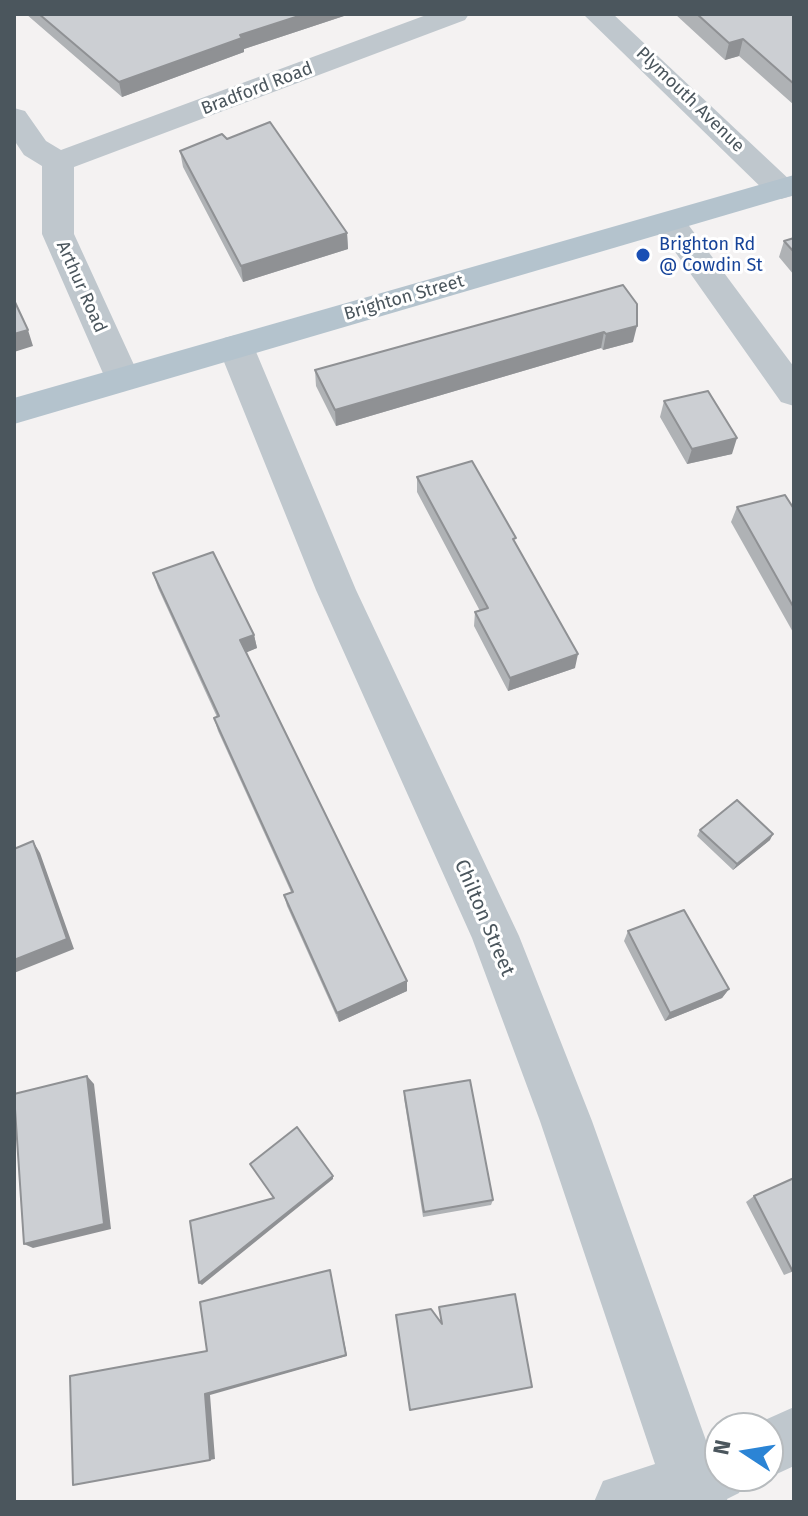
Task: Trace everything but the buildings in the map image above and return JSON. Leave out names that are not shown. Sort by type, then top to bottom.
[{"type":"main road","name":"Brighton Street","points":[[14,411],[788,187]]},
{"type":"street","name":"Bradford Road","points":[[58,162],[455,14]]},
{"type":"street","name":"Plymouth Avenue","points":[[597,14],[788,187]]},
{"type":"street","points":[[14,117],[35,148],[58,162]]},
{"type":"street","name":"Arthur Road","points":[[58,162],[58,234],[122,378]]},
{"type":"street","points":[[670,222],[794,393]]},
{"type":"street","name":"Chilton Street","points":[[236,347],[336,590],[495,936],[703,1485]]},
{"type":"street","points":[[624,1502],[703,1485]]},
{"type":"place","name":"Brighton Rd @ Cowdin St","points":[[643,255]]}]
